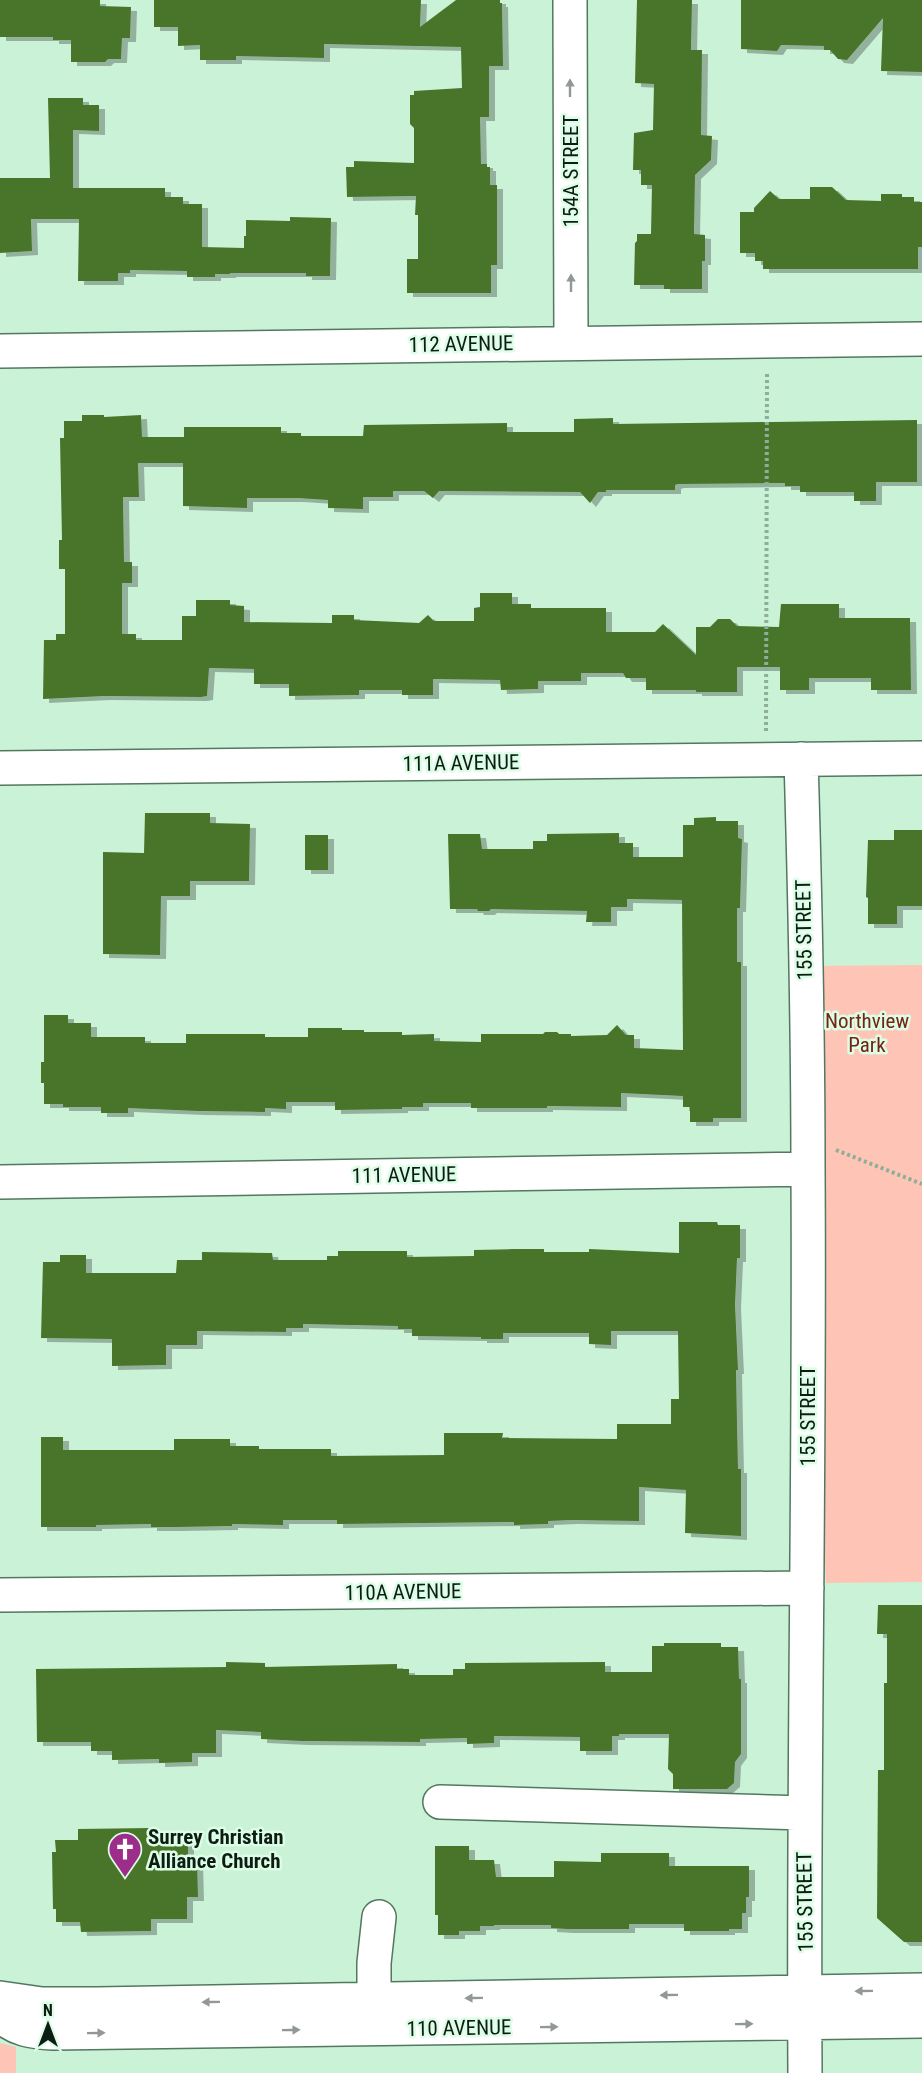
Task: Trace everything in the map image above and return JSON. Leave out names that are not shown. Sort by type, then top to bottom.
[{"type":"street","name":"154A STREET","points":[[570,0],[571,342]]},
{"type":"street","name":"112 AVENUE","points":[[0,351],[922,339]]},
{"type":"street","name":"111A AVENUE","points":[[0,768],[922,758]]},
{"type":"street","name":"155 STREET","points":[[801,759],[818,1159],[807,1588],[804,1813],[805,2073]]},
{"type":"street","name":"111 AVENUE","points":[[0,1182],[818,1159]]},
{"type":"street","name":"110A AVENUE","points":[[0,1595],[807,1588]]},
{"type":"street","points":[[440,1803],[804,1813]]},
{"type":"street","points":[[374,1999],[374,1963],[379,1917]]},
{"type":"street","name":"110 AVENUE","points":[[0,2015],[20,2028],[53,2033],[805,2008],[922,1990]]},
{"type":"street","name":"110 AVENUE","points":[[0,1998],[34,2003],[97,2004],[374,1999],[805,2008],[922,2021]]},
{"type":"path","points":[[766,738],[767,374]]},
{"type":"path","points":[[818,1159],[834,1149],[922,1184]]},
{"type":"green space","name":"Northview Park","points":[[922,965],[922,1582],[826,1583],[817,1420],[810,966]]},
{"type":"green space","points":[[0,2043],[16,2047],[16,2073],[0,2073]]},
{"type":"building","points":[[0,0],[100,0],[100,6],[131,7],[130,38],[122,38],[121,59],[108,59],[105,62],[71,62],[71,40],[53,40],[53,37],[0,37]]},
{"type":"building","points":[[154,0],[421,0],[420,27],[456,0],[500,0],[502,3],[503,66],[489,66],[489,117],[480,117],[481,164],[487,164],[487,167],[490,167],[490,185],[497,185],[497,265],[491,265],[491,293],[407,293],[407,259],[418,259],[416,196],[347,197],[346,167],[354,167],[354,161],[414,163],[414,128],[410,124],[410,95],[414,95],[414,91],[462,88],[461,47],[324,44],[324,58],[236,56],[236,60],[200,60],[200,45],[178,46],[178,27],[154,27]]},
{"type":"building","points":[[637,0],[692,0],[691,50],[702,50],[701,135],[712,136],[711,160],[695,175],[694,234],[705,235],[702,289],[664,289],[664,285],[634,285],[637,234],[651,234],[652,185],[641,185],[641,170],[633,170],[634,133],[653,130],[654,84],[635,83]]},
{"type":"building","points":[[741,0],[922,0],[922,72],[881,71],[883,18],[847,60],[838,59],[830,50],[824,50],[824,46],[781,45],[777,51],[741,49]]},
{"type":"building","points":[[48,98],[83,98],[83,105],[99,105],[99,131],[73,130],[73,188],[165,188],[165,197],[183,197],[183,204],[202,204],[202,247],[244,248],[246,220],[290,221],[290,217],[331,218],[330,276],[306,276],[306,273],[230,273],[215,274],[215,277],[187,277],[187,271],[130,270],[130,273],[118,273],[118,281],[78,281],[79,219],[31,219],[32,251],[0,253],[0,178],[50,178]]},
{"type":"building","points":[[810,187],[832,187],[846,200],[881,201],[881,194],[902,194],[902,197],[914,197],[914,202],[922,202],[922,247],[918,247],[918,269],[763,269],[763,261],[755,261],[755,253],[740,253],[740,212],[754,212],[754,208],[770,191],[779,199],[810,199]]},
{"type":"building","points":[[82,415],[104,415],[104,417],[141,415],[142,437],[184,437],[184,427],[281,427],[281,433],[301,433],[301,436],[363,436],[364,425],[507,423],[507,432],[574,432],[574,419],[613,418],[613,424],[917,420],[917,482],[876,482],[876,501],[854,501],[854,492],[800,492],[800,486],[785,486],[785,483],[678,484],[675,485],[675,490],[606,490],[606,492],[598,492],[590,503],[580,492],[439,491],[433,498],[424,491],[393,491],[393,497],[363,497],[363,509],[328,508],[328,500],[298,498],[247,498],[247,508],[183,506],[183,463],[138,463],[139,497],[123,497],[124,562],[132,562],[132,583],[122,583],[122,634],[136,634],[136,640],[182,640],[182,616],[196,616],[196,600],[230,600],[230,605],[244,606],[244,622],[332,623],[332,615],[354,615],[354,620],[419,623],[428,615],[434,621],[474,621],[474,608],[480,607],[480,593],[512,593],[512,604],[531,604],[531,608],[606,608],[606,632],[655,632],[663,624],[696,655],[696,627],[710,627],[718,619],[730,619],[737,626],[779,627],[781,604],[839,604],[839,618],[910,618],[911,690],[871,690],[871,678],[809,678],[809,690],[780,690],[780,667],[737,667],[737,692],[646,690],[646,678],[626,678],[623,673],[581,673],[581,681],[538,681],[538,689],[501,690],[500,680],[433,679],[433,695],[402,695],[402,690],[359,690],[359,695],[289,696],[289,684],[254,684],[254,669],[209,668],[207,696],[104,696],[43,699],[44,640],[56,640],[56,634],[65,634],[65,569],[59,569],[59,540],[62,540],[60,438],[64,438],[64,421],[82,421]]},
{"type":"building","points":[[145,813],[210,813],[210,823],[250,824],[249,881],[190,881],[190,896],[161,896],[160,955],[103,954],[103,852],[144,853]]},
{"type":"building","points":[[716,817],[716,821],[738,821],[738,838],[742,839],[740,908],[737,908],[737,962],[741,962],[741,1118],[713,1118],[713,1122],[690,1122],[690,1107],[683,1107],[683,1096],[621,1093],[621,1107],[471,1108],[471,1103],[423,1103],[423,1107],[402,1107],[402,1109],[335,1110],[335,1102],[286,1102],[286,1109],[265,1108],[265,1112],[128,1108],[128,1113],[101,1113],[101,1107],[63,1107],[63,1104],[44,1104],[41,1062],[44,1062],[44,1015],[68,1015],[68,1023],[91,1023],[91,1037],[145,1037],[145,1043],[186,1043],[186,1034],[265,1034],[265,1037],[308,1037],[308,1028],[402,1032],[402,1035],[434,1034],[434,1041],[481,1042],[481,1034],[557,1032],[571,1034],[571,1036],[607,1035],[617,1025],[626,1035],[634,1035],[634,1048],[683,1050],[682,900],[627,899],[627,907],[611,907],[611,922],[586,922],[587,911],[450,909],[448,834],[480,834],[482,849],[533,849],[533,841],[547,841],[547,834],[619,833],[619,843],[633,843],[633,857],[683,857],[683,825],[694,825],[694,818]]},
{"type":"building","points":[[894,830],[922,830],[922,906],[897,906],[897,924],[868,924],[868,898],[866,897],[868,840],[894,840]]},
{"type":"building","points":[[305,835],[328,835],[328,870],[305,870]]},
{"type":"building","points":[[679,1222],[717,1222],[718,1225],[740,1225],[740,1258],[737,1258],[735,1305],[741,1536],[685,1533],[686,1490],[639,1487],[639,1521],[571,1520],[548,1521],[548,1524],[514,1525],[514,1522],[337,1524],[337,1520],[283,1520],[283,1525],[151,1527],[151,1524],[41,1527],[41,1437],[63,1437],[63,1450],[174,1450],[174,1439],[230,1439],[230,1446],[259,1446],[259,1449],[331,1449],[331,1456],[444,1455],[444,1433],[503,1433],[502,1438],[617,1439],[617,1424],[671,1424],[671,1399],[679,1399],[678,1331],[611,1331],[611,1345],[589,1344],[589,1333],[503,1333],[503,1339],[481,1339],[481,1337],[412,1336],[412,1329],[398,1329],[398,1326],[303,1324],[303,1328],[286,1328],[286,1332],[197,1331],[197,1345],[166,1345],[166,1365],[112,1366],[112,1339],[41,1338],[43,1262],[60,1262],[60,1255],[86,1255],[86,1273],[176,1273],[177,1260],[202,1260],[202,1252],[272,1253],[273,1260],[327,1260],[327,1256],[338,1256],[338,1251],[407,1251],[407,1257],[474,1256],[474,1250],[516,1249],[544,1249],[544,1252],[589,1252],[589,1249],[679,1253]]},
{"type":"building","points":[[878,1605],[922,1605],[922,1942],[904,1942],[877,1918],[878,1770],[884,1770],[884,1683],[887,1683],[887,1634],[877,1634]]},
{"type":"building","points":[[664,1643],[721,1643],[721,1647],[738,1647],[739,1679],[741,1679],[741,1754],[735,1762],[734,1783],[727,1789],[673,1789],[673,1774],[668,1769],[669,1734],[619,1734],[619,1736],[612,1736],[612,1751],[580,1751],[580,1737],[494,1736],[494,1743],[467,1744],[467,1738],[420,1739],[420,1742],[302,1741],[261,1739],[261,1732],[216,1730],[216,1753],[192,1753],[192,1762],[159,1763],[159,1759],[112,1760],[112,1751],[91,1751],[91,1742],[37,1742],[36,1669],[226,1667],[226,1662],[265,1663],[265,1667],[397,1664],[397,1669],[409,1669],[409,1675],[453,1675],[453,1669],[465,1669],[465,1663],[605,1662],[605,1672],[652,1672],[652,1646],[664,1646]]},
{"type":"building","name":"Surrey Christian Alliance Church","points":[[151,1828],[151,1839],[188,1839],[188,1860],[197,1860],[198,1897],[187,1897],[187,1919],[151,1919],[151,1931],[81,1932],[80,1922],[56,1922],[56,1909],[53,1909],[52,1852],[56,1852],[55,1840],[78,1840],[78,1829]]},
{"type":"building","points":[[435,1846],[469,1846],[469,1860],[494,1860],[496,1877],[554,1877],[554,1861],[601,1862],[601,1853],[669,1853],[669,1866],[749,1866],[749,1897],[746,1897],[746,1913],[742,1913],[742,1929],[729,1929],[729,1931],[684,1931],[684,1924],[629,1924],[629,1929],[567,1929],[551,1928],[551,1925],[494,1925],[480,1926],[480,1931],[459,1931],[459,1935],[438,1935],[438,1915],[435,1915]]},
{"type":"place","name":"Surrey Christian Alliance Church","points":[[125,1878]]}]
